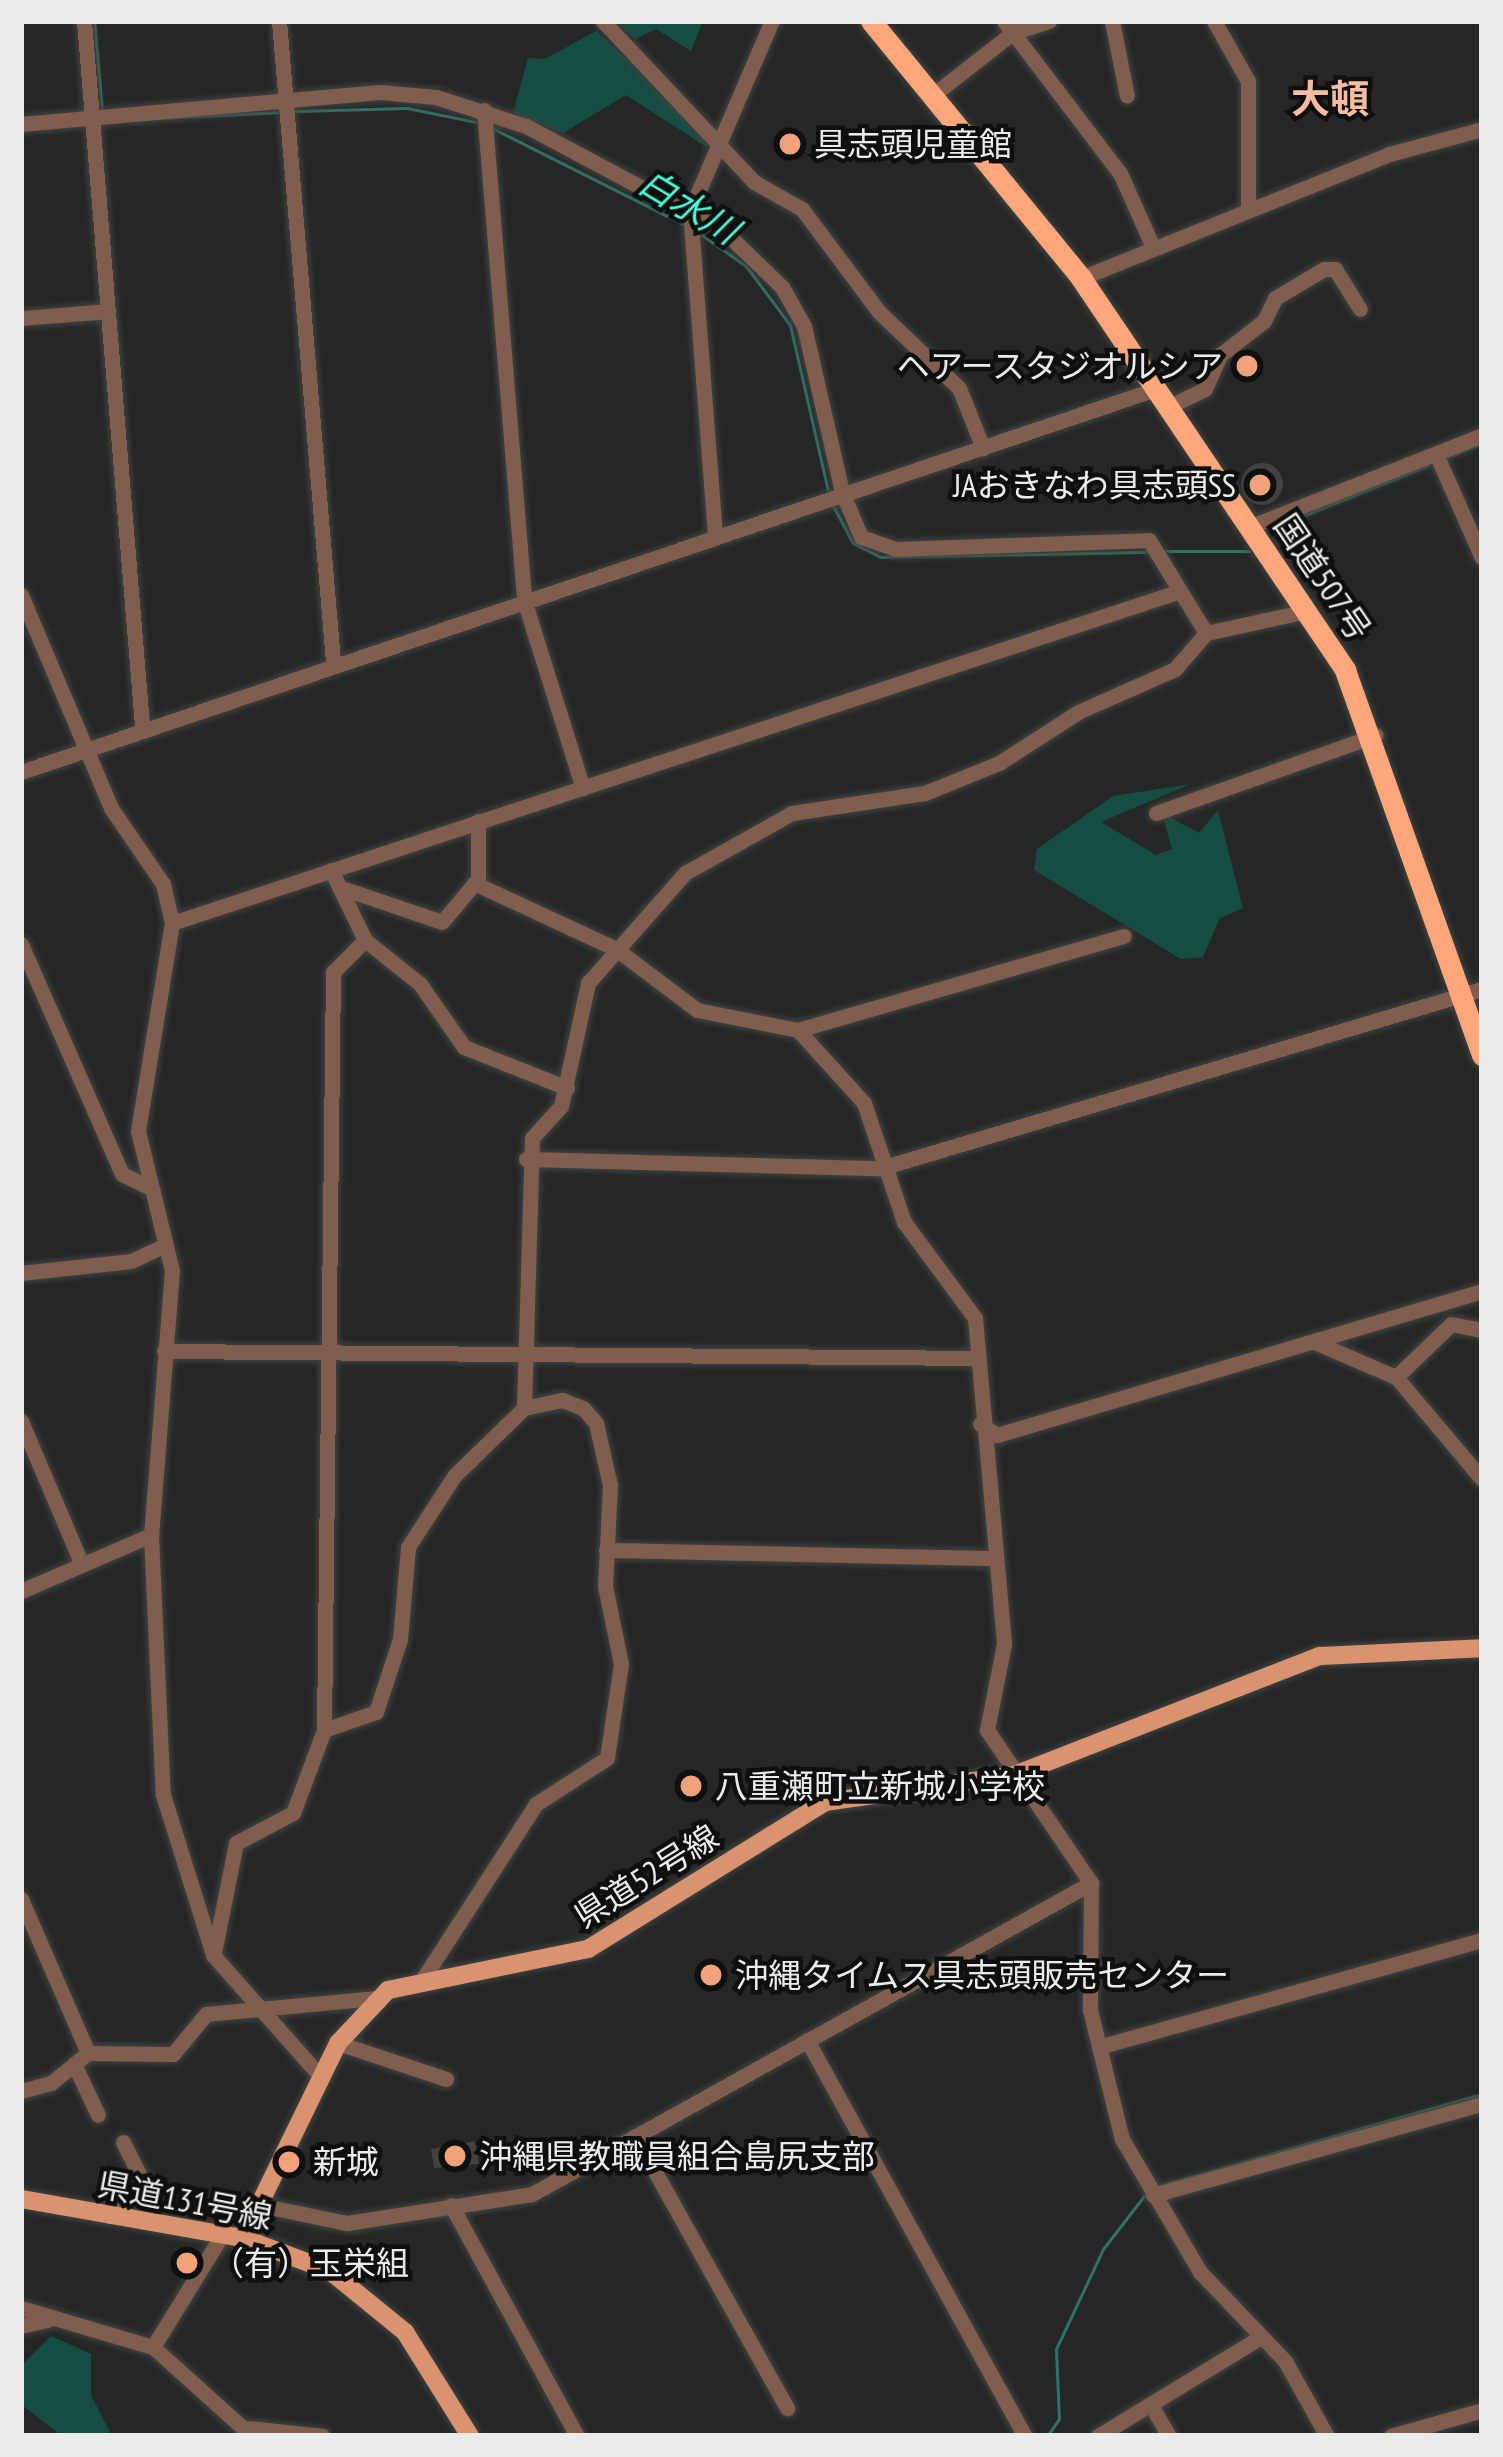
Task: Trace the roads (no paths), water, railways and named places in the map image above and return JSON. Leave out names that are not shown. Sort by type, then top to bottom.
[{"type":"highway","name":"国道507号","points":[[879,24],[1081,278],[1307,611],[1376,735],[1473,993],[1482,1055]]},
{"type":"main road","name":"県道52号線","points":[[374,1998],[423,1979],[588,1949],[825,1802],[1014,1775],[1298,1662],[1482,1648]]},
{"type":"main road","points":[[243,2238],[255,2204],[338,2043],[374,1998]]},
{"type":"main road","name":"県道131号線","points":[[21,2199],[243,2238],[330,2271],[384,2310],[470,2436]]},
{"type":"street","points":[[84,21],[142,725]]},
{"type":"street","points":[[278,21],[333,662]]},
{"type":"street","points":[[603,21],[724,141],[754,182],[802,209],[879,312],[959,388],[983,448]]},
{"type":"street","points":[[715,535],[689,211],[724,141],[772,21]]},
{"type":"street","points":[[933,94],[1008,27],[1049,21]]},
{"type":"street","points":[[1112,21],[1127,96]]},
{"type":"street","points":[[1214,21],[1248,80],[1248,209]]},
{"type":"street","points":[[1008,27],[1120,173],[1154,248]]},
{"type":"street","points":[[21,124],[380,92],[484,110],[689,211],[762,264],[804,326],[842,493],[861,537],[896,549],[1149,541],[1206,633]]},
{"type":"street","points":[[484,110],[524,600],[584,788]]},
{"type":"street","points":[[1081,278],[1248,209],[1482,129]]},
{"type":"street","points":[[21,772],[88,742],[842,493],[983,448],[1205,389],[1220,355],[1264,322],[1275,298],[1324,268],[1335,269],[1360,309]]},
{"type":"street","points":[[21,318],[108,311]]},
{"type":"street","points":[[1249,526],[1482,435]]},
{"type":"street","points":[[1437,456],[1482,559]]},
{"type":"street","points":[[172,923],[1177,592]]},
{"type":"street","points":[[21,595],[88,742],[111,808],[164,884],[172,923],[138,1131],[166,1245],[151,1535],[157,1766],[213,1955],[321,2077]]},
{"type":"street","points":[[524,1408],[526,1159],[567,1088],[584,992],[685,873],[748,832],[792,813],[926,793],[999,763],[1078,712],[1175,669],[1206,633],[1307,611]]},
{"type":"street","points":[[1156,813],[1376,735]]},
{"type":"street","points":[[345,889],[435,922],[475,883],[478,820]]},
{"type":"street","points":[[332,870],[345,889],[364,940],[419,984],[464,1047],[567,1088]]},
{"type":"street","points":[[475,883],[616,949],[697,1010],[798,1030],[1124,937]]},
{"type":"street","points":[[213,1955],[236,1843],[293,1813],[324,1730],[333,972],[364,940]]},
{"type":"street","points":[[21,944],[122,1174],[151,1188]]},
{"type":"street","points":[[526,1159],[880,1168],[1473,993]]},
{"type":"street","points":[[798,1030],[863,1102],[880,1168],[904,1222],[975,1318],[980,1424],[1004,1644],[987,1730],[1090,1883],[1087,1975],[1122,2139],[1200,2272],[1261,2337],[1327,2436]]},
{"type":"street","points":[[21,1273],[131,1261],[166,1245]]},
{"type":"street","points":[[980,1424],[998,1435],[1317,1343],[1439,1299],[1482,1291]]},
{"type":"street","points":[[1439,1299],[1451,1324]]},
{"type":"street","points":[[1451,1324],[1482,1330]]},
{"type":"street","points":[[1396,1377],[1451,1324]]},
{"type":"street","points":[[1317,1343],[1396,1377],[1482,1479]]},
{"type":"street","points":[[164,1351],[976,1358]]},
{"type":"street","points":[[324,1730],[376,1712],[400,1639],[408,1547],[455,1475],[524,1408],[562,1400],[596,1423],[610,1485],[606,1550],[621,1664],[607,1758],[536,1804],[423,1979]]},
{"type":"street","points":[[21,1421],[82,1565]]},
{"type":"street","points":[[21,1591],[151,1535]]},
{"type":"street","points":[[606,1550],[992,1558]]},
{"type":"street","points":[[255,2204],[346,2223],[532,2194],[1090,1883]]},
{"type":"street","points":[[21,1900],[98,2115]]},
{"type":"street","points":[[1102,2046],[1482,1940]]},
{"type":"street","points":[[21,2091],[81,2059],[173,2054],[206,2014],[255,2005],[374,1998]]},
{"type":"street","points":[[807,2040],[1025,2436]]},
{"type":"street","points":[[338,2043],[446,2079]]},
{"type":"street","points":[[1153,2195],[1482,2104]]},
{"type":"street","points":[[634,2136],[787,2408]]},
{"type":"street","points":[[109,2216],[144,2184],[123,2142]]},
{"type":"street","points":[[451,2205],[577,2436]]},
{"type":"street","points":[[152,2348],[222,2235]]},
{"type":"street","points":[[21,2308],[47,2320],[152,2348],[250,2432],[323,2436]]},
{"type":"street","points":[[21,2326],[47,2320]]},
{"type":"street","points":[[1098,2436],[1261,2337]]},
{"type":"street","points":[[1151,2405],[1168,2436]]},
{"type":"street","points":[[1390,2436],[1482,2410]]},
{"type":"waterway","name":"白水川","points":[[94,21],[102,111]]},
{"type":"waterway","name":"白水川","points":[[295,111],[407,108],[481,123]]},
{"type":"waterway","name":"白水川","points":[[103,121],[280,112]]},
{"type":"waterway","name":"白水川","points":[[490,127],[685,225]]},
{"type":"waterway","name":"白水川","points":[[699,233],[746,266],[790,325],[828,491]]},
{"type":"waterway","name":"白水川","points":[[1445,458],[1482,443]]},
{"type":"waterway","name":"白水川","points":[[1273,528],[1436,462]]},
{"type":"waterway","name":"白水川","points":[[833,506],[853,543],[880,557],[1151,552]]},
{"type":"waterway","name":"白水川","points":[[1160,551],[1249,551]]},
{"type":"waterway","points":[[1155,2187],[1482,2094]]},
{"type":"waterway","points":[[1047,2436],[1059,2419],[1056,2349],[1103,2249],[1147,2192]]},
{"type":"place","name":"具志頭児童館","points":[[790,144]]},
{"type":"place","name":"ヘアースタジオルシア","points":[[1247,366]]},
{"type":"place","name":"JAおきなわ具志頭SS","points":[[1260,485]]},
{"type":"place","name":"八重瀬町立新城小学校","points":[[691,1786]]},
{"type":"place","name":"沖縄タイムス具志頭販売センター","points":[[711,1975]]},
{"type":"place","name":"沖縄県教職員組合島尻支部","points":[[455,2156]]},
{"type":"place","name":"新城","points":[[289,2162]]},
{"type":"place","name":"（有）玉栄組","points":[[187,2263]]},
{"type":"district","name":"大頓","points":[[1330,99]]}]
